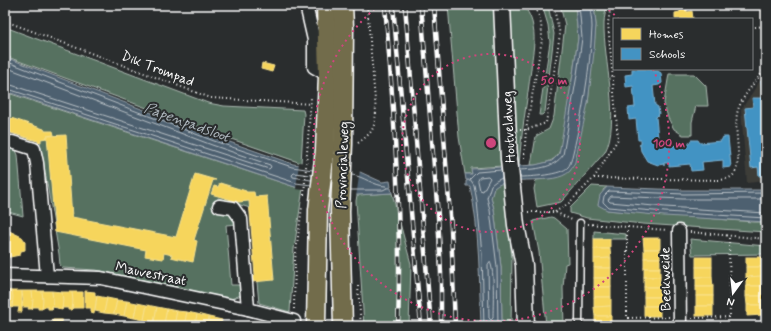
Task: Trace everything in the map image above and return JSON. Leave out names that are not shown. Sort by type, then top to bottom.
[{"type":"main road","name":"Provincialeweg","points":[[316,326],[318,210],[325,150],[328,75],[326,5]]},
{"type":"main road","name":"Provincialeweg","points":[[343,5],[350,145],[340,211],[343,326]]},
{"type":"street","points":[[306,5],[314,40],[314,67],[328,75]]},
{"type":"street","name":"Houtveldweg","points":[[502,5],[517,157],[512,192],[516,225],[524,265],[526,326]]},
{"type":"street","points":[[12,142],[34,149],[37,163],[47,276]]},
{"type":"street","points":[[219,206],[233,208],[241,219],[248,309]]},
{"type":"street","name":"Houtveldweg","points":[[516,225],[516,326]]},
{"type":"street","name":"Beekweide","points":[[679,231],[680,326]]},
{"type":"street","name":"Mauvestraat","points":[[5,275],[101,278],[248,309],[294,321]]},
{"type":"lane","points":[[579,326],[580,223]]},
{"type":"path","points":[[350,145],[367,136],[374,127],[376,112],[367,5]]},
{"type":"path","points":[[517,157],[526,130],[542,40],[542,26],[533,5]]},
{"type":"path","name":"Houtveldweg","points":[[526,130],[546,123],[560,34],[553,5]]},
{"type":"path","points":[[555,212],[569,203],[594,178],[618,139],[608,23],[611,5]]},
{"type":"path","name":"Dik Trompad","points":[[5,20],[211,98],[311,104]]},
{"type":"path","points":[[755,27],[766,26]]},
{"type":"path","points":[[594,178],[728,179],[734,174],[738,166],[735,120],[738,110],[763,72],[766,59]]},
{"type":"path","points":[[294,321],[295,260],[303,200],[311,96]]},
{"type":"path","points":[[528,212],[555,212],[580,223],[766,239]]},
{"type":"shaded area","points":[[760,5],[766,5],[766,181],[747,183],[741,110],[765,73]]},
{"type":"green space","points":[[448,5],[494,5],[501,158],[503,166],[471,168],[472,174],[465,174],[459,137]]},
{"type":"green space","points":[[509,5],[523,5],[531,18],[534,32],[534,48],[519,166],[516,145]]},
{"type":"green space","points":[[542,5],[548,5],[554,34],[545,112],[542,115],[539,115],[550,42],[548,25]]},
{"type":"green space","points":[[560,5],[575,5],[578,38],[562,143],[560,151],[554,159],[544,163],[531,165],[536,136],[549,129],[554,116],[565,25]]},
{"type":"green space","points":[[594,5],[607,5],[604,23],[604,38],[610,89],[610,139],[605,152],[561,202],[537,207],[534,189],[536,180],[553,178],[588,103],[596,25]]},
{"type":"green space","points":[[5,27],[208,103],[224,106],[303,110],[301,163],[5,56]]},
{"type":"green space","points":[[669,74],[694,74],[706,86],[708,106],[696,106],[692,122],[692,135],[683,135],[674,129],[668,118],[664,103]]},
{"type":"green space","points":[[5,92],[295,187],[303,188],[294,249],[290,312],[259,303],[250,208],[218,198],[215,211],[236,216],[237,224],[226,225],[231,285],[244,285],[241,295],[231,299],[96,270],[63,268],[60,265],[40,142],[8,132],[18,155],[23,216],[5,211]]},
{"type":"green space","points":[[502,182],[512,258],[511,326],[502,326],[501,267],[494,209],[491,198],[494,187]]},
{"type":"green space","points":[[592,186],[607,187],[603,190],[607,210],[766,222],[766,232],[643,224],[587,218],[570,213],[570,208]]},
{"type":"green space","points":[[392,193],[411,264],[409,326],[364,326],[356,201],[357,195]]},
{"type":"green space","points":[[551,217],[567,229],[568,263],[565,264],[563,288],[564,326],[546,326],[539,252],[533,221]]},
{"type":"green space","points":[[594,231],[626,234],[626,239],[594,239]]},
{"type":"green space","points":[[690,239],[766,246],[766,254],[692,255]]},
{"type":"water","points":[[575,5],[594,5],[596,25],[588,103],[575,162],[570,171],[563,176],[511,181],[494,188],[491,198],[494,209],[501,267],[502,326],[481,326],[476,221],[470,186],[466,186],[466,181],[470,180],[466,180],[465,174],[472,174],[471,169],[535,165],[552,161],[559,154],[578,38]]},
{"type":"water","points":[[5,57],[215,137],[293,164],[360,172],[382,182],[390,181],[391,187],[387,188],[391,188],[392,193],[357,195],[295,187],[5,91]]},
{"type":"water","points":[[607,187],[684,190],[766,190],[766,222],[664,216],[607,210],[598,205],[600,195]]},
{"type":"pier","points":[[299,162],[360,170],[356,197],[296,189]]},
{"type":"building: Homes","points":[[680,8],[687,8],[687,12],[692,11],[693,18],[675,18],[675,13],[680,12]]},
{"type":"building: Homes","points":[[262,63],[274,66],[272,72],[261,69]]},
{"type":"building: Homes","points":[[5,116],[44,129],[45,131],[53,131],[54,135],[41,139],[41,142],[8,132],[5,141]]},
{"type":"building: Homes","points":[[66,135],[72,217],[176,237],[195,174],[216,180],[213,180],[194,240],[197,241],[193,262],[171,257],[172,255],[164,253],[163,259],[145,256],[146,250],[55,232],[47,136]]},
{"type":"building: Homes","points":[[220,183],[246,192],[254,192],[255,197],[267,196],[274,280],[252,282],[252,276],[255,276],[249,201],[239,202],[211,194],[214,186],[218,187]]},
{"type":"building: Homes","points":[[5,229],[22,237],[25,241],[25,250],[21,251],[20,255],[5,258]]},
{"type":"building: Homes","points":[[643,238],[660,238],[660,249],[644,249]]},
{"type":"building: Homes","points":[[594,239],[610,239],[610,249],[594,249]]},
{"type":"building: Homes","points":[[594,249],[610,249],[611,258],[594,259]]},
{"type":"building: Homes","points":[[644,249],[660,249],[660,258],[644,258]]},
{"type":"building: Homes","points":[[696,257],[712,257],[712,267],[696,267]]},
{"type":"building: Homes","points":[[746,257],[763,257],[763,267],[746,267]]},
{"type":"building: Homes","points":[[611,258],[611,268],[594,268],[594,259]]},
{"type":"building: Homes","points":[[644,258],[660,258],[660,268],[644,268]]},
{"type":"building: Homes","points":[[696,267],[712,267],[712,277],[696,277]]},
{"type":"building: Homes","points":[[746,267],[763,267],[763,276],[746,277]]},
{"type":"building: Homes","points":[[594,268],[611,268],[611,278],[594,278]]},
{"type":"building: Homes","points":[[644,268],[660,268],[660,277],[644,277]]},
{"type":"building: Homes","points":[[763,276],[763,286],[746,286],[746,277]]},
{"type":"building: Homes","points":[[644,277],[660,277],[660,287],[644,287]]},
{"type":"building: Homes","points":[[696,277],[712,277],[713,287],[696,287]]},
{"type":"building: Homes","points":[[594,278],[611,278],[611,287],[594,287]]},
{"type":"building: Homes","points":[[746,286],[763,286],[763,296],[746,296]]},
{"type":"building: Homes","points":[[594,287],[611,287],[611,297],[594,297]]},
{"type":"building: Homes","points":[[644,287],[660,287],[660,297],[644,297]]},
{"type":"building: Homes","points":[[696,287],[713,287],[713,296],[696,296]]},
{"type":"building: Homes","points":[[5,290],[12,291],[12,308],[5,306]]},
{"type":"building: Homes","points":[[12,291],[22,291],[22,312],[18,312],[19,307],[12,308]]},
{"type":"building: Homes","points":[[22,291],[32,291],[32,309],[28,309],[29,307],[22,307]]},
{"type":"building: Homes","points":[[32,291],[42,291],[42,309],[33,307],[32,309]]},
{"type":"building: Homes","points":[[42,291],[52,291],[52,309],[42,307]]},
{"type":"building: Homes","points":[[52,291],[62,292],[62,310],[52,307]]},
{"type":"building: Homes","points":[[85,291],[95,292],[95,295],[97,296],[94,314],[91,313],[91,308],[85,308]]},
{"type":"building: Homes","points":[[62,292],[72,292],[72,310],[62,308]]},
{"type":"building: Homes","points":[[72,292],[83,292],[83,308],[73,308],[72,310]]},
{"type":"building: Homes","points":[[97,296],[107,298],[104,313],[95,311]]},
{"type":"building: Homes","points":[[696,296],[713,296],[713,306],[696,306]]},
{"type":"building: Homes","points":[[746,296],[763,296],[763,305],[747,305]]},
{"type":"building: Homes","points":[[594,297],[611,297],[611,306],[594,307]]},
{"type":"building: Homes","points":[[644,297],[660,297],[660,306],[644,306]]},
{"type":"building: Homes","points":[[107,298],[117,300],[114,314],[104,313]]},
{"type":"building: Homes","points":[[117,300],[127,301],[124,316],[114,314]]},
{"type":"building: Homes","points":[[127,301],[137,303],[134,318],[124,316]]},
{"type":"building: Homes","points":[[137,303],[147,305],[144,320],[134,318]]},
{"type":"building: Homes","points":[[147,305],[157,307],[154,322],[144,320]]},
{"type":"building: Homes","points":[[747,305],[763,305],[763,315],[747,316]]},
{"type":"building: Homes","points":[[611,306],[611,316],[595,316],[594,307]]},
{"type":"building: Homes","points":[[644,306],[660,306],[660,316],[644,316]]},
{"type":"building: Homes","points":[[696,306],[713,306],[713,316],[696,316]]},
{"type":"building: Homes","points":[[157,307],[167,309],[164,324],[154,322]]},
{"type":"building: Homes","points":[[167,309],[177,311],[174,326],[164,324]]},
{"type":"building: Homes","points":[[177,311],[187,312],[184,326],[174,326]]},
{"type":"building: Homes","points":[[187,312],[197,314],[195,326],[184,326]]},
{"type":"building: Homes","points":[[197,314],[209,317],[208,326],[195,326]]},
{"type":"building: Homes","points":[[595,316],[611,316],[611,326],[595,326]]},
{"type":"building: Homes","points":[[209,317],[222,320],[221,326],[208,326]]},
{"type":"building: Homes","points":[[52,320],[62,320],[62,324],[52,324]]},
{"type":"building: Schools","points":[[632,70],[652,70],[661,73],[662,83],[653,86],[655,105],[658,107],[659,114],[656,117],[658,138],[668,146],[689,144],[691,140],[698,140],[700,143],[721,141],[723,137],[728,137],[731,167],[723,168],[723,160],[702,162],[703,170],[691,171],[690,164],[669,166],[669,163],[658,165],[647,161],[639,145],[641,144],[641,140],[638,140],[636,119],[629,120],[628,108],[635,107],[633,86],[626,87],[625,75],[632,74]]},
{"type":"building: Schools","points":[[761,81],[766,81],[766,176],[759,176],[758,167],[751,168],[745,108],[753,107],[752,98],[762,98]]},
{"type":"railway","points":[[385,5],[394,125],[398,206],[398,326]]},
{"type":"railway","points":[[393,5],[421,326]]},
{"type":"railway","points":[[405,5],[431,326]]},
{"type":"railway","points":[[421,5],[438,216],[441,273],[441,326]]},
{"type":"railway","points":[[434,5],[451,228],[455,326]]},
{"type":"water label","name":"Papenpadsloot","points":[[187,122]]}]
